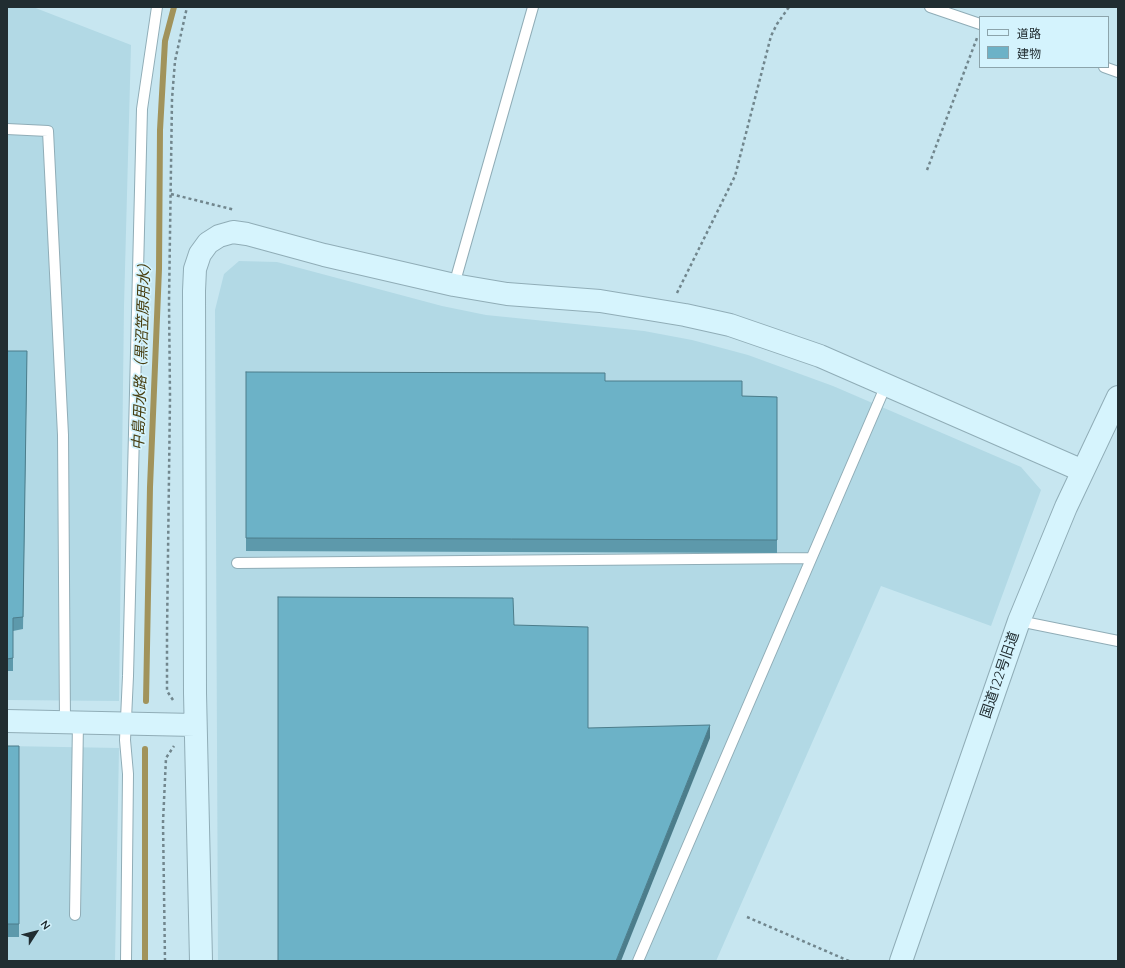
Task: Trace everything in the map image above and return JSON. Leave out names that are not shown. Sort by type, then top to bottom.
[{"type":"street","points":[[201,961],[195,725],[194,291],[195,269],[200,254],[208,243],[219,236],[233,232],[247,234],[324,255],[454,286],[507,294],[600,301],[668,312],[730,325],[789,344],[820,356],[1083,471]]},
{"type":"street","name":"国道122号旧道","points":[[901,961],[1019,621],[1083,471],[1118,397]]},
{"type":"street","points":[[7,721],[125,722],[195,725]]},
{"type":"lane","points":[[126,961],[128,774],[125,722],[128,676],[142,108],[157,7]]},
{"type":"lane","points":[[454,286],[532,7]]},
{"type":"lane","points":[[930,7],[979,29]]},
{"type":"lane","points":[[1107,68],[1118,72]]},
{"type":"lane","points":[[7,129],[48,131],[63,435],[72,722],[75,915]]},
{"type":"lane","points":[[638,961],[886,385]]},
{"type":"lane","points":[[236,563],[811,558]]},
{"type":"lane","points":[[1019,621],[1118,641]]},
{"type":"path","points":[[173,700],[168,691],[167,634],[172,99],[175,61],[187,7]]},
{"type":"path","points":[[668,312],[735,176],[771,36],[777,24],[790,7]]},
{"type":"path","points":[[927,170],[979,29]]},
{"type":"path","points":[[165,961],[163,822],[166,758],[173,749]]},
{"type":"path","points":[[747,917],[849,961]]},
{"type":"shaded area","points":[[7,7],[33,7],[131,45],[124,306],[119,701],[7,700]]},
{"type":"shaded area","points":[[239,261],[277,262],[442,306],[486,315],[644,331],[692,340],[748,355],[833,386],[1021,467],[1041,490],[991,626],[881,586],[716,961],[218,961],[215,310],[224,274]]},
{"type":"shaded area","points":[[7,746],[119,748],[115,961],[7,961]]},
{"type":"building","points":[[7,351],[27,351],[23,617],[13,618],[13,658],[7,659]]},
{"type":"building","points":[[246,372],[605,373],[605,381],[742,381],[742,396],[777,397],[777,540],[246,538]]},
{"type":"building","points":[[278,597],[513,598],[514,625],[588,627],[588,728],[710,725],[616,961],[278,961]]},
{"type":"building","points":[[7,746],[19,746],[19,924],[7,924]]},
{"type":"waterway","name":"中島用水路（黒沼笠原用水）","points":[[146,701],[150,487],[159,269],[160,130],[165,41],[174,7]]},
{"type":"waterway","name":"中島用水路（黒沼笠原用水）","points":[[145,749],[145,961]]}]
